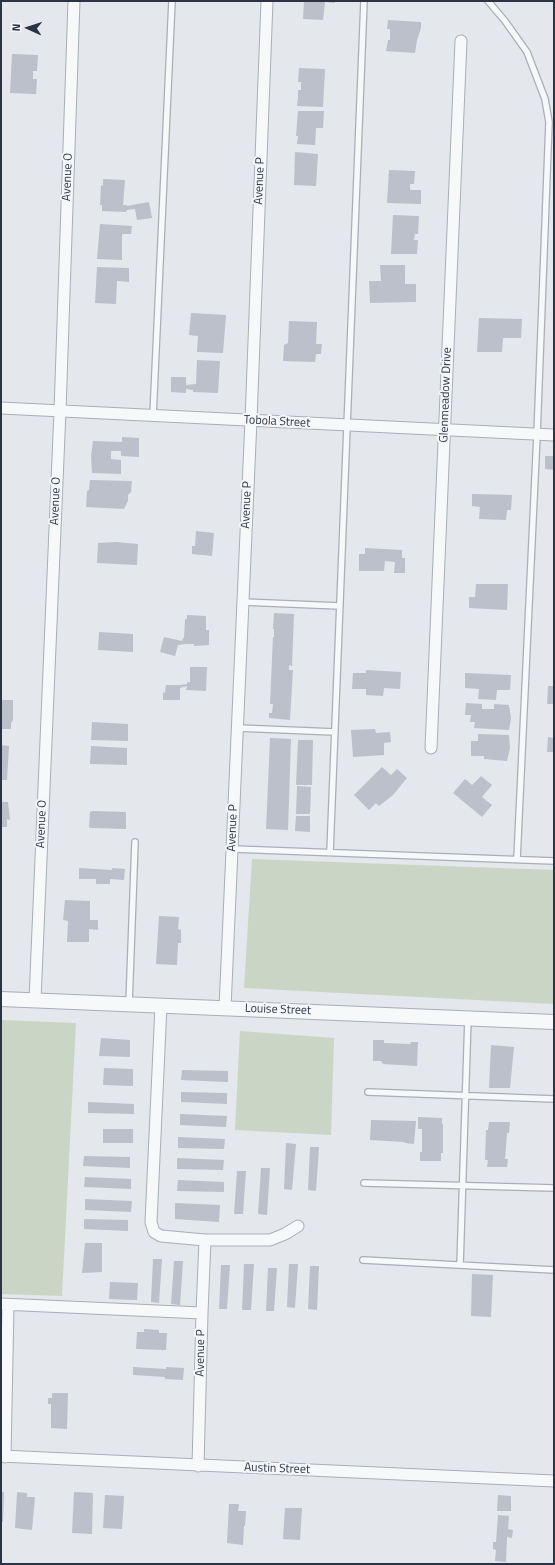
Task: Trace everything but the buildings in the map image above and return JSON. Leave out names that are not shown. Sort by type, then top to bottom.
[{"type":"street","name":"Avenue O","points":[[35,1000],[60,411],[74,1]]},
{"type":"street","name":"Avenue P","points":[[225,1008],[251,420],[267,1]]},
{"type":"street","name":"Glenmeadow Drive","points":[[431,748],[461,41]]},
{"type":"street","name":"Tobola Street","points":[[1,408],[554,435]]},
{"type":"street","name":"Louise Street","points":[[1,999],[554,1022]]},
{"type":"street","points":[[161,1006],[151,1222],[154,1232],[161,1236],[205,1240],[270,1240],[285,1234],[298,1226]]},
{"type":"street","name":"Avenue P","points":[[198,1466],[205,1240]]},
{"type":"street","points":[[3,1456],[5,1304],[202,1313]]},
{"type":"street","name":"Austin Street","points":[[3,1456],[554,1481]]},
{"type":"lane","points":[[153,416],[172,1]]},
{"type":"lane","points":[[330,852],[364,1]]},
{"type":"lane","points":[[488,1],[506,21],[527,52],[545,99],[549,122],[537,434],[517,860]]},
{"type":"lane","points":[[243,602],[340,606]]},
{"type":"lane","points":[[238,728],[335,732]]},
{"type":"lane","points":[[129,1005],[135,842]]},
{"type":"lane","points":[[233,849],[554,861]]},
{"type":"lane","points":[[460,1265],[468,1018]]},
{"type":"lane","points":[[368,1092],[554,1099]]},
{"type":"lane","points":[[364,1183],[554,1188]]},
{"type":"lane","points":[[363,1260],[554,1270]]},
{"type":"green space","points":[[252,859],[554,870],[554,1004],[244,988]]},
{"type":"green space","points":[[1,1020],[76,1023],[62,1296],[1,1294]]},
{"type":"green space","points":[[240,1031],[334,1038],[331,1135],[235,1130]]}]
